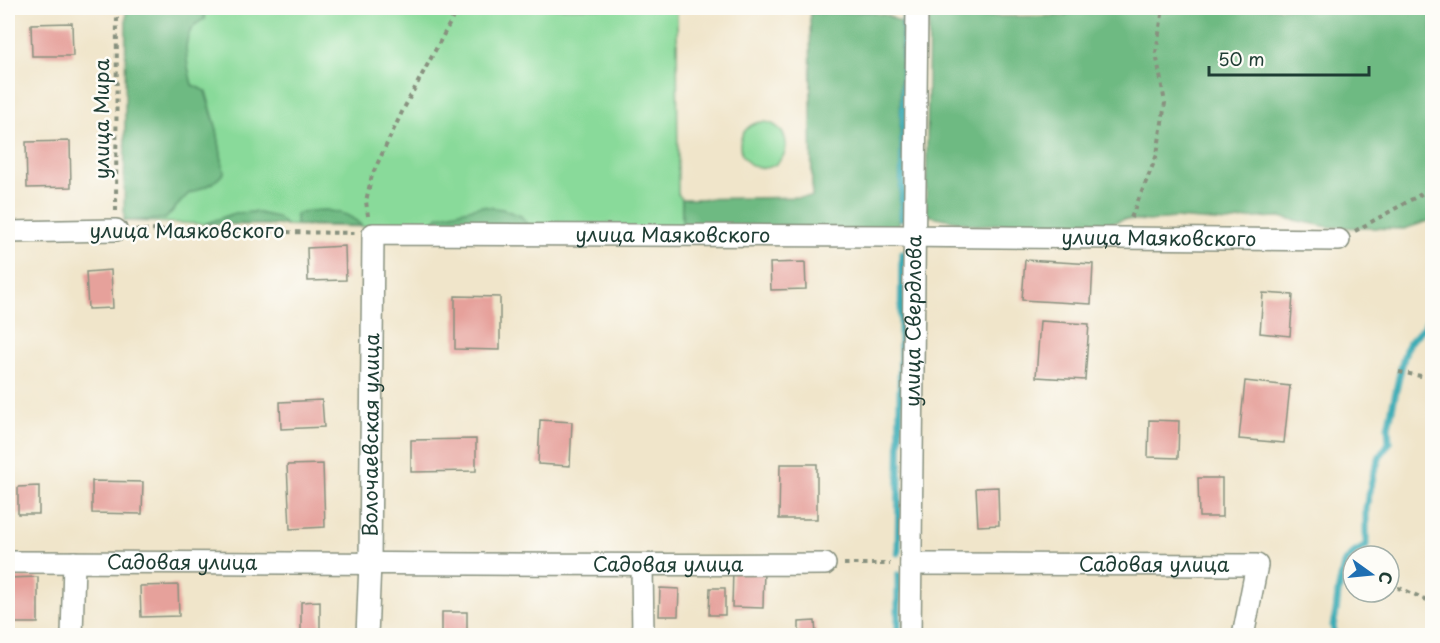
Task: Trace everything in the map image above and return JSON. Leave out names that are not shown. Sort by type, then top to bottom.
[{"type":"street","name":"улица Свердлова","points":[[910,636],[917,8]]},
{"type":"street","name":"улица Маяковского","points":[[8,232],[116,230]]},
{"type":"street","name":"улица Маяковского","points":[[373,234],[1339,240]]},
{"type":"street","name":"Волочаевская улица","points":[[368,636],[373,234]]},
{"type":"street","name":"Садовая улица","points":[[8,562],[642,566],[825,564]]},
{"type":"street","points":[[72,636],[75,562]]},
{"type":"street","name":"Садовая улица","points":[[911,564],[1257,565],[1243,636]]},
{"type":"street","points":[[642,566],[643,636]]},
{"type":"path","name":"улица Мира","points":[[116,230],[117,8]]},
{"type":"path","points":[[373,234],[366,201],[372,175],[403,110],[458,8]]},
{"type":"path","points":[[1122,238],[1157,155],[1165,103],[1156,53],[1163,8]]},
{"type":"path","points":[[1339,240],[1425,192],[1432,196]]},
{"type":"path","name":"улица Маяковского","points":[[116,230],[373,234]]},
{"type":"path","points":[[1399,372],[1432,378]]},
{"type":"path","points":[[825,564],[911,564]]},
{"type":"path","points":[[1401,589],[1432,601]]},
{"type":"green space","points":[[126,8],[203,8],[205,19],[196,24],[187,39],[187,57],[192,85],[205,91],[217,130],[224,173],[213,183],[188,194],[165,219],[124,221]]},
{"type":"green space","points":[[203,8],[677,8],[678,194],[682,199],[682,232],[124,221],[165,219],[188,194],[213,183],[224,173],[217,130],[206,91],[192,85],[186,58],[187,39],[190,31],[204,18]]},
{"type":"green space","points":[[677,8],[869,8],[869,10]]},
{"type":"green space","points":[[1066,8],[1432,8],[1432,220],[1404,229],[1329,227],[1279,217],[1227,222],[1174,218],[1149,221],[1123,219],[1097,229],[1068,222],[975,225],[926,215],[929,17],[1066,16]]},
{"type":"green space","points":[[870,12],[886,15],[901,22],[899,231],[682,232],[682,199],[812,197],[810,13]]},
{"type":"green space","points":[[763,122],[779,129],[786,145],[779,161],[763,168],[747,161],[740,145],[747,129]]},
{"type":"green space","points":[[482,206],[502,209],[521,216],[532,231],[428,227],[439,216]]},
{"type":"green space","points":[[326,210],[346,215],[362,226],[296,225],[296,214]]},
{"type":"green space","points":[[254,212],[277,217],[286,225],[204,224],[235,213]]},
{"type":"building","points":[[72,23],[73,56],[32,56],[31,24]]},
{"type":"building","points":[[70,141],[71,187],[27,188],[26,142]]},
{"type":"building","points":[[345,246],[346,280],[308,281],[307,248]]},
{"type":"building","points":[[1025,260],[1093,264],[1091,304],[1022,300]]},
{"type":"building","points":[[805,262],[806,289],[771,290],[770,263]]},
{"type":"building","points":[[111,270],[113,308],[88,309],[86,272]]},
{"type":"building","points":[[1263,293],[1293,295],[1290,336],[1260,333]]},
{"type":"building","points":[[455,296],[500,297],[500,350],[455,349]]},
{"type":"building","points":[[1040,321],[1089,324],[1085,380],[1036,377]]},
{"type":"building","points":[[1245,381],[1290,386],[1284,443],[1239,439]]},
{"type":"building","points":[[322,400],[324,427],[281,429],[280,402]]},
{"type":"building","points":[[540,420],[572,422],[570,466],[538,464]]},
{"type":"building","points":[[1149,420],[1179,421],[1178,458],[1148,457]]},
{"type":"building","points":[[476,439],[476,471],[411,472],[411,440]]},
{"type":"building","points":[[323,464],[325,527],[290,529],[287,465]]},
{"type":"building","points":[[780,464],[817,464],[817,519],[779,519]]},
{"type":"building","points":[[1198,478],[1222,478],[1222,517],[1199,517]]},
{"type":"building","points":[[92,481],[143,482],[142,514],[92,513]]},
{"type":"building","points":[[39,486],[39,514],[18,514],[18,487]]},
{"type":"building","points":[[998,487],[999,525],[978,526],[976,488]]},
{"type":"building","points":[[733,568],[764,569],[763,608],[732,607]]},
{"type":"building","points":[[38,577],[38,623],[8,623],[8,578]]},
{"type":"building","points":[[178,585],[179,616],[141,617],[140,586]]},
{"type":"building","points":[[660,588],[679,589],[678,616],[659,616]]},
{"type":"building","points":[[710,588],[725,588],[725,615],[709,615]]},
{"type":"building","points":[[320,601],[320,636],[301,636],[301,602]]},
{"type":"building","points":[[442,612],[467,612],[467,636],[442,636]]},
{"type":"building","points":[[815,621],[816,636],[799,636],[799,622]]},
{"type":"building","points":[[1206,631],[1206,636],[1167,636],[1167,632]]},
{"type":"waterway","points":[[902,218],[905,8]]},
{"type":"waterway","points":[[898,553],[902,254]]},
{"type":"waterway","points":[[1335,636],[1333,626],[1344,564],[1354,553],[1366,546],[1366,508],[1374,472],[1380,456],[1389,443],[1388,427],[1407,346],[1426,324],[1432,301]]},
{"type":"waterway","points":[[898,575],[898,636]]}]
